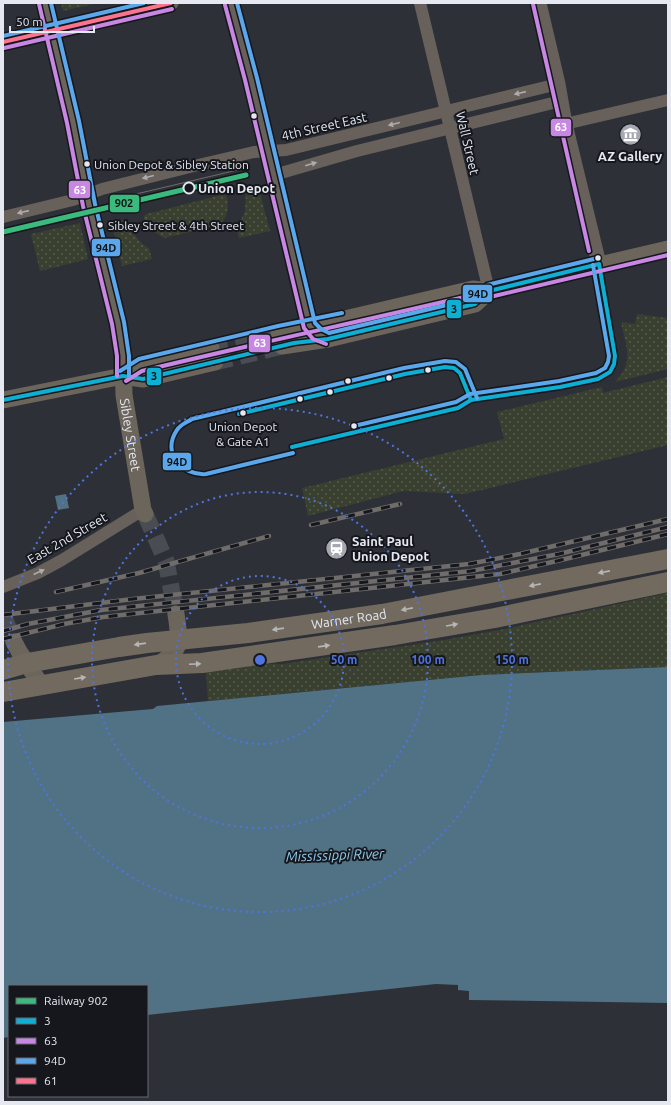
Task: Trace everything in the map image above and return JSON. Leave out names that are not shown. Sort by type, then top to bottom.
[{"type":"highway","name":"Warner Road","points":[[3,670],[112,648],[248,633],[382,614],[668,559]]},
{"type":"highway","name":"Warner Road","points":[[3,692],[156,665],[202,663],[395,635],[502,616],[668,582]]},
{"type":"main road","name":"Sibley Street","points":[[45,3],[73,122],[87,196],[118,323],[123,356],[124,395],[144,512]]},
{"type":"main road","points":[[489,290],[476,304],[328,339],[280,339],[310,326],[473,289],[489,290],[668,249]]},
{"type":"main road","points":[[3,400],[123,376],[140,365],[213,355]]},
{"type":"main road","points":[[156,665],[169,658],[174,653],[179,640],[176,614]]},
{"type":"main road","points":[[14,642],[41,685]]},
{"type":"street","points":[[3,42],[171,3]]},
{"type":"street","points":[[231,3],[251,79],[310,326],[317,334],[328,339]]},
{"type":"street","name":"Wall Street","points":[[420,3],[489,290]]},
{"type":"street","points":[[539,3],[558,84],[565,124],[599,264]]},
{"type":"street","name":"4th Street East","points":[[3,217],[74,200],[102,189],[194,166],[254,152],[286,150],[558,84]]},
{"type":"street","points":[[565,124],[668,100]]},
{"type":"street","points":[[274,175],[356,151],[561,101]]},
{"type":"street","name":"East 2nd Street","points":[[3,586],[38,573],[144,512]]},
{"type":"green space","points":[[61,3],[97,3],[63,11]]},
{"type":"green space","points":[[258,186],[270,231],[239,238],[237,229],[245,211],[246,190]]},
{"type":"green space","points":[[226,195],[228,207],[224,219],[219,225],[164,238],[153,231],[144,219],[144,216],[147,214]]},
{"type":"green space","points":[[126,220],[138,240],[149,248],[152,259],[122,266],[112,223]]},
{"type":"green space","points":[[80,223],[88,259],[40,271],[31,234]]},
{"type":"green space","points":[[637,314],[668,318],[668,369],[615,382],[625,368],[627,361],[627,347],[621,322],[635,324]]},
{"type":"green space","points":[[668,377],[668,445],[465,494],[403,491],[308,516],[302,488],[504,439],[497,412],[602,387],[603,393]]},
{"type":"green space","points":[[668,593],[668,667],[481,675],[208,701],[206,671],[243,664],[283,664],[444,640],[505,629]]},
{"type":"water","points":[[66,494],[69,508],[58,510],[55,496]]},
{"type":"water","name":"Mississippi River","points":[[668,667],[668,1003],[469,1000],[469,991],[458,990],[458,985],[436,984],[148,1015],[148,985],[8,985],[8,1037],[3,1038],[3,722],[153,709],[157,706],[481,675]]},
{"type":"tunnel","points":[[211,348],[279,332]]},
{"type":"tunnel","points":[[215,362],[282,346]]},
{"type":"tunnel","points":[[145,514],[166,561],[176,614]]},
{"type":"tunnel","points":[[3,615],[14,642]]},
{"type":"tram line","points":[[115,199],[246,168]]},
{"type":"railway","points":[[311,525],[400,504]]},
{"type":"railway","points":[[3,615],[133,599],[469,564],[520,554],[668,519]]},
{"type":"railway","points":[[3,631],[28,624],[101,610],[471,571],[559,554],[668,527]]},
{"type":"railway","points":[[3,639],[64,624],[103,617],[500,574],[668,534]]},
{"type":"railway","points":[[56,592],[139,573],[269,536]]},
{"type":"rail line","name":"902","points":[[3,232],[246,175]]},
{"type":"transit line","name":"94D","points":[[51,3],[79,121],[95,204],[124,322],[129,356],[129,376]]},
{"type":"transit line","name":"94D","points":[[3,36],[144,3]]},
{"type":"transit line","name":"61","points":[[3,42],[171,3]]},
{"type":"transit line","name":"94D","points":[[237,3],[257,78],[315,323],[321,329],[329,333],[472,299],[487,285],[598,258]]},
{"type":"transit line","name":"63","points":[[39,4],[67,123],[83,206],[112,324],[117,356],[117,376]]},
{"type":"transit line","name":"63","points":[[533,4],[589,251]]},
{"type":"transit line","name":"63","points":[[225,5],[245,80],[304,328],[313,339],[326,344]]},
{"type":"transit line","name":"63","points":[[4,48],[172,9]]},
{"type":"transit line","name":"63","points":[[126,381],[142,371],[225,351],[473,295],[490,297],[668,255]]},
{"type":"transit line","name":"3","points":[[3,400],[123,376],[143,379],[294,343],[328,339],[475,304],[489,291],[599,264]]},
{"type":"transit line","name":"3","points":[[292,447],[458,408],[471,400],[560,387],[598,379],[610,372],[614,364],[615,356],[599,264]]},
{"type":"transit line","name":"94D","points":[[354,426],[456,402],[470,394],[559,381],[596,373],[605,368],[609,356],[593,265]]},
{"type":"transit line","name":"94D","points":[[120,371],[139,359],[278,326],[342,313]]},
{"type":"transit line","name":"94D","points":[[293,453],[206,474],[197,474],[182,467],[176,461],[171,447],[177,430],[192,419],[404,368],[445,361],[456,362],[465,369],[477,398]]},
{"type":"transit line","name":"3","points":[[239,414],[405,374],[445,367],[454,368],[460,373],[471,400]]},
{"type":"place","name":"AZ Gallery","points":[[630,134]]},
{"type":"place","name":"Union Depot & Sibley Station","points":[[87,164]]},
{"type":"place","name":"Union Depot","points":[[189,188]]},
{"type":"place","name":"Sibley Street & 4th Street","points":[[100,225]]},
{"type":"place","name":"Union Depot & Gate A1","points":[[243,413]]},
{"type":"place","name":"Saint Paul Union Depot","points":[[336,548]]}]
